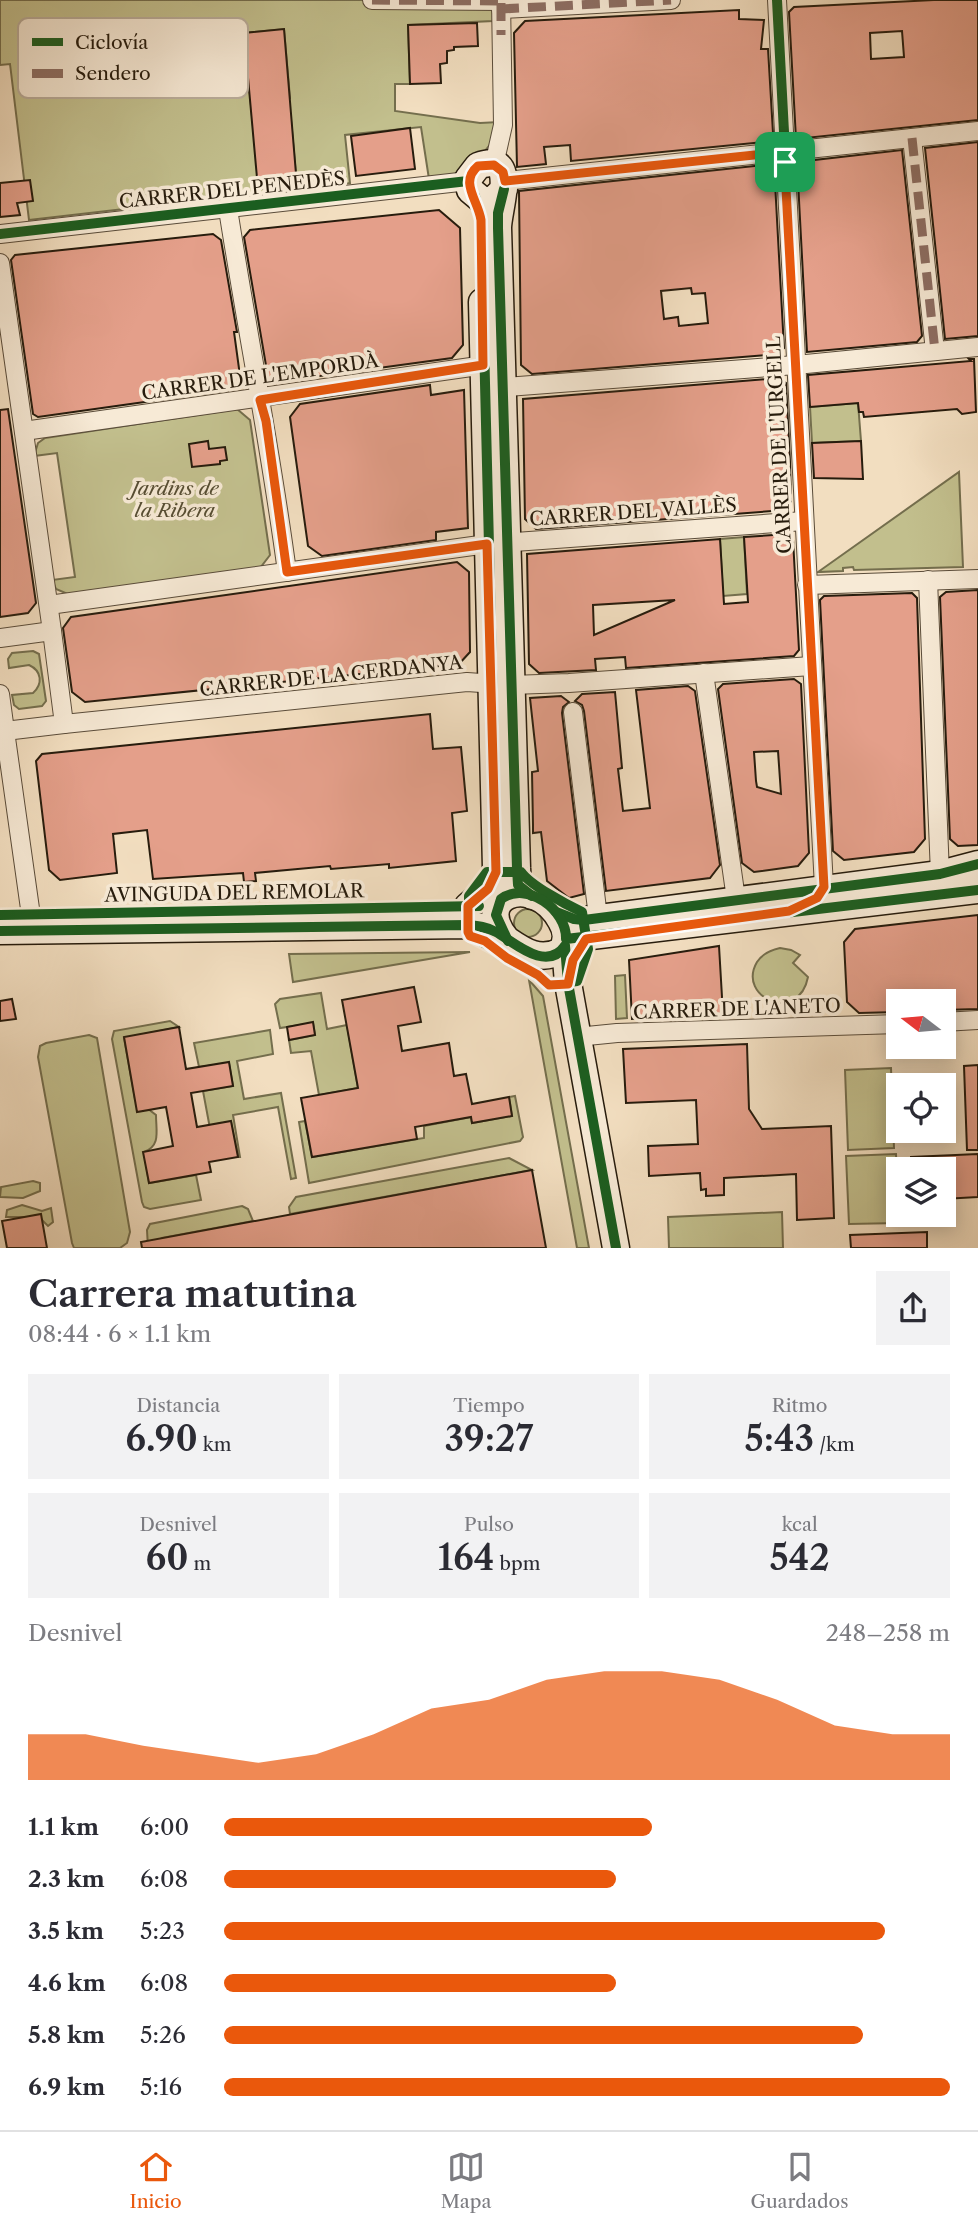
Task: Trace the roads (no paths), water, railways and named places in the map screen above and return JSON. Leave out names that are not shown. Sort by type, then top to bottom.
[{"type":"street","points":[[372,0],[501,3],[671,0]]},
{"type":"street","name":"CARRER DE L'URGELL","points":[[777,0],[824,887]]},
{"type":"street","points":[[493,376],[503,125],[501,3]]},
{"type":"street","points":[[501,178],[978,131]]},
{"type":"street","points":[[912,138],[935,351]]},
{"type":"street","points":[[472,189],[482,200],[493,200],[501,178]]},
{"type":"street","points":[[472,189],[481,220],[493,376],[501,684],[496,872],[499,902],[496,915],[501,932],[524,950],[555,954],[579,935],[736,899],[940,874],[978,864]]},
{"type":"street","name":"CARRER DEL PENEDÈS","points":[[0,233],[229,209],[472,189]]},
{"type":"street","points":[[229,209],[260,400],[266,421],[287,572]]},
{"type":"street","points":[[0,263],[64,723]]},
{"type":"street","name":"CARRER DE L'EMPORDÀ","points":[[24,431],[260,400],[493,376],[796,365],[978,347]]},
{"type":"street","name":"CARRER DEL VALLÈS","points":[[49,605],[497,543],[804,521]]},
{"type":"street","points":[[807,585],[978,579]]},
{"type":"street","points":[[929,580],[940,874]]},
{"type":"street","points":[[0,638],[52,631]]},
{"type":"street","name":"CARRER DE LA CERDANYA","points":[[5,731],[467,682],[501,684],[811,666]]},
{"type":"street","points":[[704,673],[736,899]]},
{"type":"street","points":[[501,684],[518,885],[556,912],[579,920],[579,935],[568,981],[616,1248]]},
{"type":"street","points":[[0,694],[32,921]]},
{"type":"street","points":[[573,712],[579,935]]},
{"type":"street","points":[[468,906],[488,889],[496,872]]},
{"type":"street","points":[[789,911],[817,898],[824,887]]},
{"type":"street","points":[[579,935],[978,890]]},
{"type":"street","name":"AVINGUDA DEL REMOLAR","points":[[0,931],[32,921],[468,906],[499,902],[513,893],[533,896]]},
{"type":"street","name":"AVINGUDA DEL REMOLAR","points":[[0,915],[32,921],[468,925],[497,932],[557,968],[568,981]]},
{"type":"street","points":[[956,1021],[978,1020]]},
{"type":"street","name":"CARRER DE L'ANETO","points":[[578,1037],[617,1033],[886,1024]]},
{"type":"park label","name":"Jardins de la Ribera","points":[[175,499]]}]
